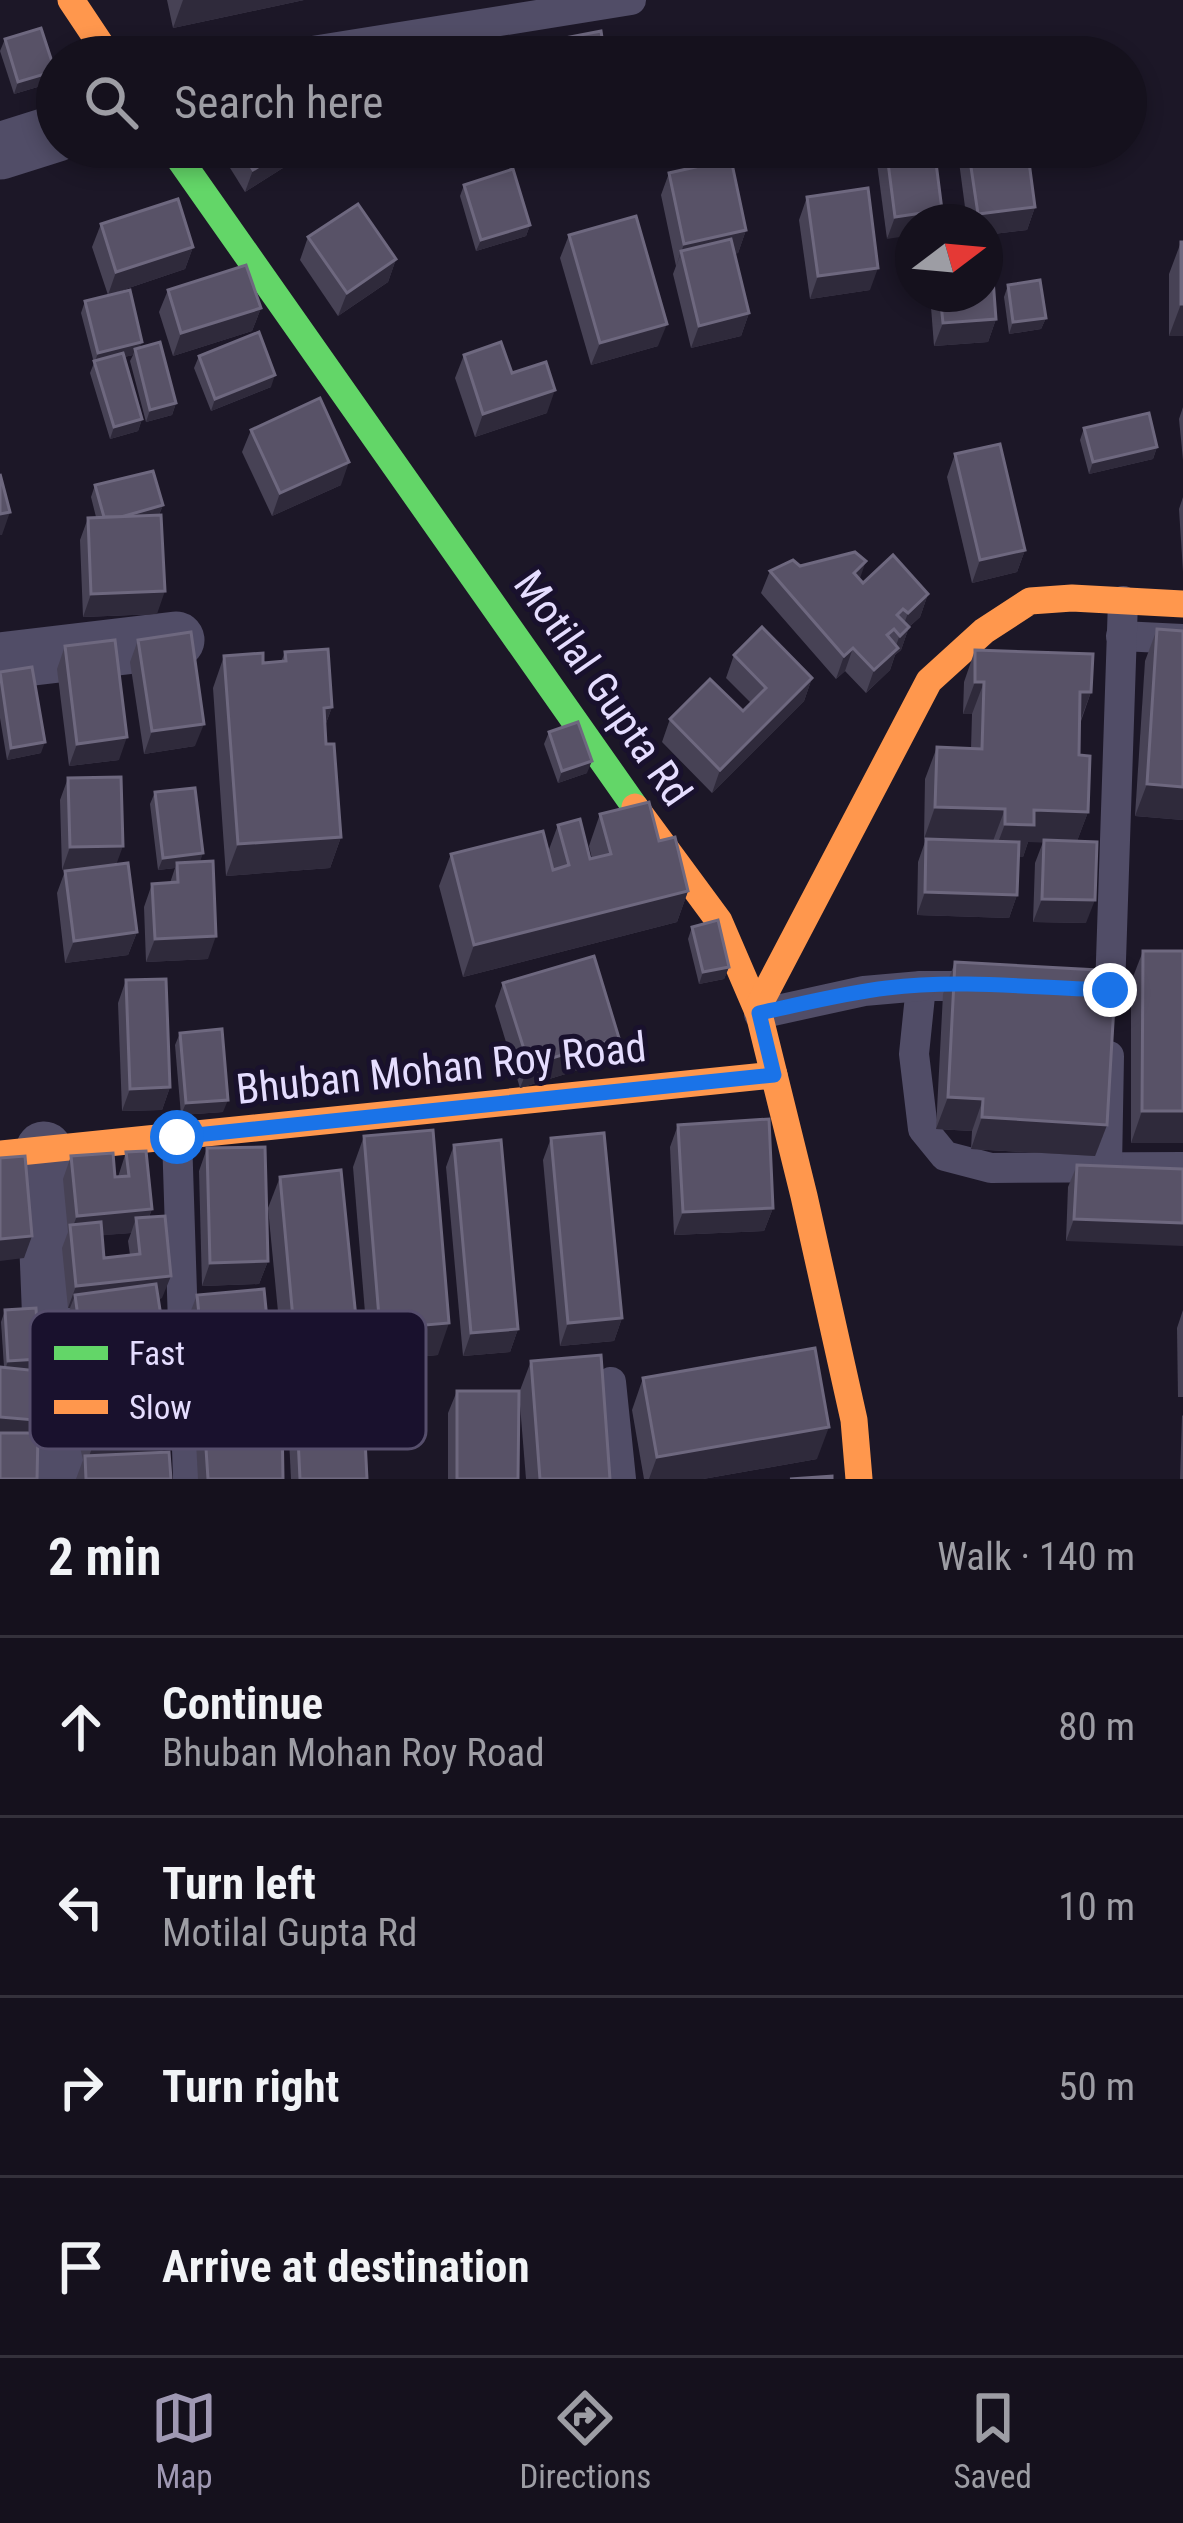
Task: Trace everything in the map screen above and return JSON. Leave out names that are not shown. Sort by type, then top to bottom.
[{"type":"street","points":[[71,0],[95,36]]},
{"type":"street","points":[[0,151],[36,140]]},
{"type":"street","name":"Motilal Gupta Rd","points":[[186,168],[718,921],[758,1010],[774,1075],[854,1420],[854,1478]]},
{"type":"street","points":[[758,1010],[928,681],[984,631],[1030,601],[1072,598],[1183,604]]},
{"type":"street","points":[[0,661],[176,640]]},
{"type":"street","name":"Bhuban Mohan Roy Road","points":[[22,1152],[774,1075]]},
{"type":"street","points":[[22,1152],[39,1311]]},
{"type":"street","points":[[54,1449],[57,1479]]},
{"type":"lane","points":[[406,36],[631,0]]},
{"type":"lane","points":[[1107,1167],[1123,601]]},
{"type":"lane","points":[[1121,636],[1183,639]]},
{"type":"lane","points":[[921,986],[914,1054],[923,1129],[945,1156],[991,1168],[1183,1167]]},
{"type":"lane","points":[[758,1010],[864,991],[1015,987]]},
{"type":"lane","points":[[1063,988],[1110,1012]]},
{"type":"lane","points":[[177,1137],[183,1311]]},
{"type":"lane","points":[[611,1382],[621,1479]]},
{"type":"lane","points":[[187,1449],[188,1479]]},
{"type":"building","points":[[41,28],[44,36],[36,36],[36,77],[18,82],[5,39]]},
{"type":"building","points":[[733,168],[746,230],[684,244],[669,173]]},
{"type":"building","points":[[889,168],[937,168],[941,204],[895,204],[895,217]]},
{"type":"building","points":[[971,168],[1030,168],[1035,207],[1003,211],[1003,204],[977,204]]},
{"type":"building","points":[[513,169],[530,225],[481,240],[464,185]]},
{"type":"building","points":[[868,188],[878,268],[818,276],[807,197]]},
{"type":"building","points":[[178,199],[193,247],[116,272],[101,224]]},
{"type":"building","points":[[358,204],[396,259],[347,293],[308,237]]},
{"type":"building","points":[[636,216],[667,324],[600,343],[569,235]]},
{"type":"building","points":[[731,239],[749,313],[699,326],[681,251]]},
{"type":"building","points":[[1183,242],[1183,304],[1181,304]]},
{"type":"building","points":[[246,265],[261,308],[181,333],[168,290]]},
{"type":"building","points":[[1040,280],[1046,318],[1013,322],[1008,285]]},
{"type":"building","points":[[130,290],[142,342],[98,353],[85,301]]},
{"type":"building","points":[[942,312],[995,312],[996,319],[943,323]]},
{"type":"building","points":[[259,332],[275,375],[215,399],[199,356]]},
{"type":"building","points":[[160,342],[176,403],[150,410],[135,349]]},
{"type":"building","points":[[501,342],[512,373],[546,362],[555,390],[483,414],[464,355]]},
{"type":"building","points":[[123,353],[142,419],[114,427],[94,361]]},
{"type":"building","points":[[320,398],[349,462],[280,493],[251,430]]},
{"type":"building","points":[[1149,413],[1157,447],[1093,462],[1084,428]]},
{"type":"building","points":[[1000,444],[1025,550],[980,560],[955,454]]},
{"type":"building","points":[[153,471],[163,505],[104,517],[95,485]]},
{"type":"building","points":[[0,474],[10,512],[0,514]]},
{"type":"building","points":[[161,515],[165,591],[91,594],[88,518]]},
{"type":"building","points":[[855,552],[866,561],[854,573],[863,583],[893,555],[928,594],[908,613],[903,609],[897,615],[909,627],[900,636],[894,629],[887,635],[898,648],[874,670],[853,648],[844,656],[770,571],[793,560],[800,566]]},
{"type":"building","points":[[762,627],[812,678],[720,770],[670,719],[710,679],[743,711],[766,688],[734,655]]},
{"type":"building","points":[[1157,629],[1183,631],[1183,787],[1147,784]]},
{"type":"building","points":[[191,632],[204,724],[152,731],[138,640]]},
{"type":"building","points":[[115,640],[127,737],[77,744],[65,646]]},
{"type":"building","points":[[328,649],[332,707],[324,708],[326,744],[334,744],[341,837],[238,844],[224,656],[263,653],[263,663],[286,661],[285,652]]},
{"type":"building","points":[[975,650],[1093,654],[1091,692],[1080,692],[1079,755],[1090,756],[1088,812],[1034,810],[1034,825],[1005,824],[1005,809],[935,807],[937,747],[982,749],[984,682],[975,682]]},
{"type":"building","points":[[32,667],[45,742],[11,748],[0,672]]},
{"type":"building","points":[[578,722],[592,761],[562,771],[549,732]]},
{"type":"building","points":[[121,777],[123,846],[70,847],[68,778]]},
{"type":"building","points":[[195,788],[203,853],[163,858],[155,792]]},
{"type":"building","points":[[649,802],[659,841],[675,837],[688,891],[474,945],[451,854],[543,831],[553,870],[569,865],[558,825],[580,819],[590,859],[611,854],[600,814]]},
{"type":"building","points":[[926,839],[1019,842],[1017,895],[925,892]]},
{"type":"building","points":[[1044,840],[1097,842],[1095,900],[1042,899]]},
{"type":"building","points":[[213,861],[216,936],[155,939],[152,884],[178,882],[177,863]]},
{"type":"building","points":[[128,863],[137,932],[74,941],[65,871]]},
{"type":"building","points":[[718,920],[729,967],[703,972],[692,927]]},
{"type":"building","points":[[1143,951],[1183,951],[1183,1111],[1142,1111]]},
{"type":"building","points":[[594,956],[619,1038],[529,1065],[503,983]]},
{"type":"building","points":[[955,962],[1116,971],[1107,1125],[982,1117],[983,1099],[948,1097]]},
{"type":"building","points":[[166,979],[170,1087],[130,1089],[126,980]]},
{"type":"building","points":[[222,1029],[228,1100],[186,1103],[180,1033]]},
{"type":"building","points":[[769,1119],[773,1208],[683,1212],[678,1125]]},
{"type":"building","points":[[433,1130],[449,1323],[426,1325],[426,1311],[379,1311],[364,1136]]},
{"type":"building","points":[[604,1133],[622,1318],[568,1323],[551,1138]]},
{"type":"building","points":[[501,1140],[518,1329],[471,1333],[454,1145]]},
{"type":"building","points":[[265,1147],[268,1261],[210,1263],[207,1148]]},
{"type":"building","points":[[146,1151],[152,1209],[77,1216],[71,1156],[113,1153],[115,1177],[129,1176],[126,1152]]},
{"type":"building","points":[[25,1156],[32,1236],[0,1239],[0,1158]]},
{"type":"building","points":[[1077,1165],[1183,1169],[1183,1223],[1074,1219]]},
{"type":"building","points":[[341,1170],[355,1311],[292,1311],[280,1177]]},
{"type":"building","points":[[165,1216],[171,1276],[76,1286],[70,1225],[101,1222],[104,1258],[140,1254],[136,1218]]},
{"type":"building","points":[[156,1284],[160,1311],[77,1311],[75,1295]]},
{"type":"building","points":[[264,1289],[266,1311],[199,1311],[197,1295]]},
{"type":"building","points":[[36,1308],[30,1311],[30,1360],[8,1361],[5,1310]]},
{"type":"building","points":[[815,1348],[829,1427],[657,1457],[643,1378]]},
{"type":"building","points":[[601,1355],[610,1479],[540,1479],[531,1361]]},
{"type":"building","points":[[0,1367],[30,1370],[30,1420],[0,1417]]},
{"type":"building","points":[[457,1391],[519,1391],[518,1479],[457,1479]]},
{"type":"building","points":[[0,1433],[30,1433],[30,1449],[38,1449],[37,1479],[0,1479]]},
{"type":"building","points":[[206,1449],[283,1449],[283,1479],[208,1479]]},
{"type":"building","points":[[299,1449],[366,1449],[367,1479],[300,1479]]},
{"type":"building","points":[[169,1452],[171,1479],[86,1479],[85,1456]]},
{"type":"traffic: fast","points":[[186,168],[635,807]]},
{"type":"traffic: slow","points":[[71,0],[95,36]]},
{"type":"traffic: slow","points":[[758,1007],[929,681],[984,631],[1030,601],[1072,598],[1183,604]]},
{"type":"traffic: slow","points":[[635,807],[719,921],[759,1014],[854,1420],[859,1479]]},
{"type":"traffic: slow","points":[[0,1154],[774,1075]]},
{"type":"route","points":[[177,1137],[774,1075],[759,1013],[864,991],[968,986],[1110,990]]}]
